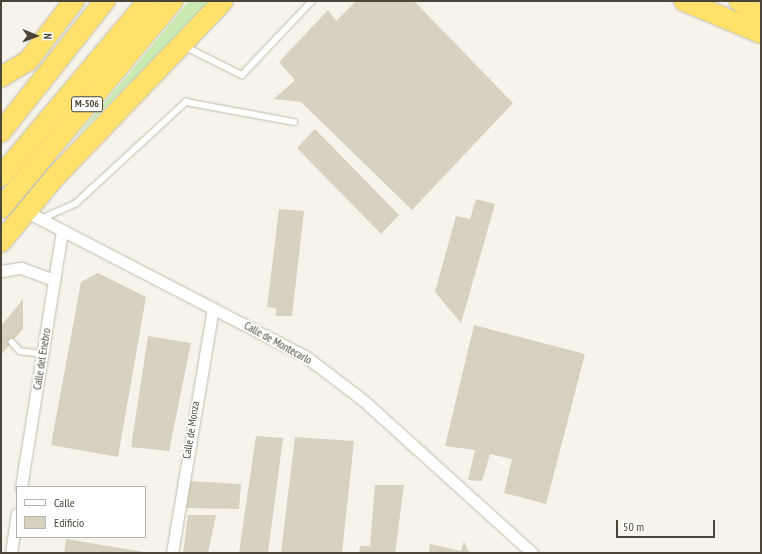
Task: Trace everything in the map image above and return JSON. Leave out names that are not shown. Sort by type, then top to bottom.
[{"type":"highway","points":[[1,77],[28,61],[74,1]]},
{"type":"highway","points":[[1,132],[105,1]]},
{"type":"highway","name":"M-506","points":[[1,176],[148,1]]},
{"type":"highway","name":"M-506","points":[[1,208],[173,1]]},
{"type":"highway","points":[[1,242],[34,215],[55,177],[223,1]]},
{"type":"highway","points":[[204,22],[228,1]]},
{"type":"highway","points":[[684,1],[761,33]]},
{"type":"highway","points":[[740,1],[761,17]]},
{"type":"street","name":"Calle de Montecarlo","points":[[34,215],[62,231],[305,356],[364,401],[532,553]]},
{"type":"street","name":"Calle del Enebro","points":[[21,486],[62,231]]},
{"type":"street","points":[[1,270],[21,268],[54,280]]},
{"type":"street","name":"Calle de Monza","points":[[172,553],[213,308]]},
{"type":"street","points":[[10,553],[16,519]]},
{"type":"lane","points":[[182,45],[242,75],[312,1]]},
{"type":"lane","points":[[34,215],[75,204],[186,102],[294,122]]},
{"type":"lane","points":[[106,135],[123,107]]},
{"type":"lane","points":[[55,177],[74,170]]},
{"type":"lane","points":[[12,342],[20,351],[42,354]]},
{"type":"green space","points":[[189,1],[212,1],[75,138]]},
{"type":"building","points":[[356,1],[414,1],[513,103],[412,210],[301,102],[274,99],[295,80],[279,62],[328,10],[336,21]]},
{"type":"building","points":[[315,129],[399,215],[381,234],[297,148]]},
{"type":"building","points":[[476,199],[495,204],[461,323],[435,292],[456,216],[470,219]]},
{"type":"building","points":[[279,209],[304,211],[292,316],[276,316],[276,308],[267,307]]},
{"type":"building","points":[[98,273],[146,297],[118,457],[51,445],[81,282]]},
{"type":"building","points":[[23,299],[23,329],[1,355],[1,326]]},
{"type":"building","points":[[474,325],[585,354],[546,504],[504,493],[512,459],[490,454],[482,481],[468,480],[475,450],[445,446]]},
{"type":"building","points":[[148,336],[191,343],[169,451],[131,447]]},
{"type":"building","points":[[256,436],[283,438],[268,553],[239,553]]},
{"type":"building","points":[[295,437],[354,441],[342,553],[281,553]]},
{"type":"building","points":[[188,481],[241,484],[239,509],[186,508]]},
{"type":"building","points":[[375,485],[404,485],[395,553],[359,553],[360,546],[370,546]]},
{"type":"building","points":[[188,515],[216,515],[208,553],[183,553]]},
{"type":"building","points":[[66,539],[144,552],[144,553],[64,553]]},
{"type":"building","points":[[464,541],[468,551],[475,553],[429,553],[430,544],[461,551]]}]
